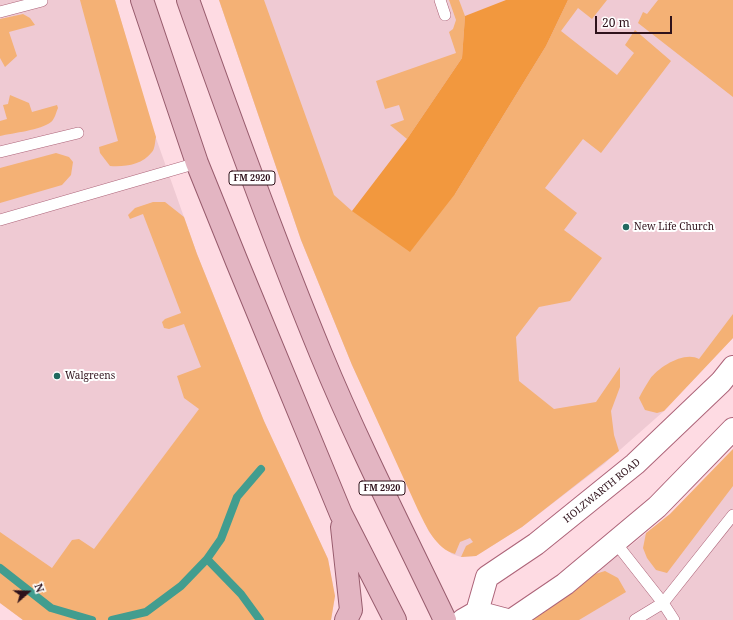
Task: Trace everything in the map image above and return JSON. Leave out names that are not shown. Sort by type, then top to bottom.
[{"type":"main road","points":[[142,0],[197,163],[341,514],[395,620]]},
{"type":"main road","name":"FM 2920","points":[[188,0],[238,141],[322,355],[365,453],[445,620]]},
{"type":"main road","name":"HOLZWARTH ROAD","points":[[507,620],[470,616],[487,577],[536,544],[635,464],[721,382],[733,367]]},
{"type":"main road","points":[[512,620],[565,584],[656,507],[733,429]]},
{"type":"main road","points":[[341,514],[351,610],[346,620]]},
{"type":"lane","points":[[440,0],[445,15]]},
{"type":"lane","points":[[0,12],[42,1]]},
{"type":"lane","points":[[0,152],[78,133]]},
{"type":"lane","points":[[0,220],[197,163]]},
{"type":"lane","points":[[635,620],[663,603],[733,515]]},
{"type":"lane","points":[[615,542],[663,603],[674,620]]},
{"type":"shaded area","points":[[0,0],[115,0],[151,124],[197,254],[264,421],[328,559],[335,596],[331,620],[23,620],[0,603]]},
{"type":"shaded area","points":[[80,0],[115,0],[156,137],[153,151],[143,160],[133,164],[110,166],[100,153],[99,147],[118,141]]},
{"type":"shaded area","points":[[219,0],[733,0],[733,338],[664,411],[604,464],[522,527],[476,556],[461,557],[452,554],[440,545],[429,532],[352,365],[301,240]]},
{"type":"shaded area","points":[[219,0],[264,0],[334,195],[352,211],[455,194],[546,46],[568,0],[607,0],[592,19],[578,8],[561,31],[617,75],[634,53],[625,45],[635,30],[671,61],[601,153],[583,139],[545,188],[577,213],[564,230],[602,258],[570,301],[539,307],[516,337],[519,381],[554,409],[596,402],[620,367],[620,387],[611,411],[614,435],[619,451],[522,527],[476,556],[461,557],[466,546],[473,542],[470,538],[460,542],[455,554],[442,547],[437,542],[424,523],[352,365],[301,240]]},
{"type":"shaded area","points":[[449,0],[459,0],[465,16],[462,58],[407,139],[390,125],[404,120],[399,105],[385,109],[376,81],[456,53],[449,32],[453,29],[456,20]]},
{"type":"shaded area","points":[[506,0],[568,0],[546,46],[455,194],[410,252],[352,211],[407,139],[462,58],[465,16]]},
{"type":"shaded area","points":[[658,0],[733,0],[733,97],[638,23],[643,12],[647,14]]},
{"type":"shaded area","points":[[23,14],[30,18],[35,25],[9,32],[17,56],[5,67],[0,58],[0,19]]},
{"type":"shaded area","points":[[10,95],[29,103],[32,112],[57,105],[58,108],[54,119],[41,127],[0,136],[0,121],[7,119],[3,105],[8,104]]},
{"type":"shaded area","points":[[56,153],[69,157],[73,162],[71,175],[62,185],[0,203],[0,168]]},
{"type":"shaded area","points":[[153,202],[165,202],[184,217],[197,254],[264,421],[328,559],[335,596],[331,620],[23,620],[0,603],[0,532],[52,568],[72,540],[79,539],[94,549],[199,409],[184,398],[177,376],[201,367],[184,324],[169,329],[164,328],[162,322],[165,319],[181,313],[143,214],[130,219],[128,215],[135,208]]},
{"type":"shaded area","points":[[733,314],[733,338],[664,411],[657,413],[645,410],[639,398],[654,374],[666,365],[679,359],[693,357],[699,359]]},
{"type":"shaded area","points":[[733,449],[733,620],[529,620],[595,574],[670,514]]},
{"type":"shaded area","points":[[733,449],[733,486],[667,573],[656,570],[647,558],[643,548],[646,533],[670,514]]},
{"type":"shaded area","points":[[605,571],[618,578],[626,592],[579,620],[529,620],[595,574]]},
{"type":"waterway","points":[[112,620],[146,612],[181,586],[207,559],[221,539],[237,497],[261,469]]},
{"type":"waterway","points":[[207,559],[241,594],[260,620]]},
{"type":"waterway","points":[[0,568],[51,608],[92,620]]},
{"type":"place","name":"New Life Church","points":[[626,227]]},
{"type":"place","name":"Walgreens","points":[[57,376]]}]
